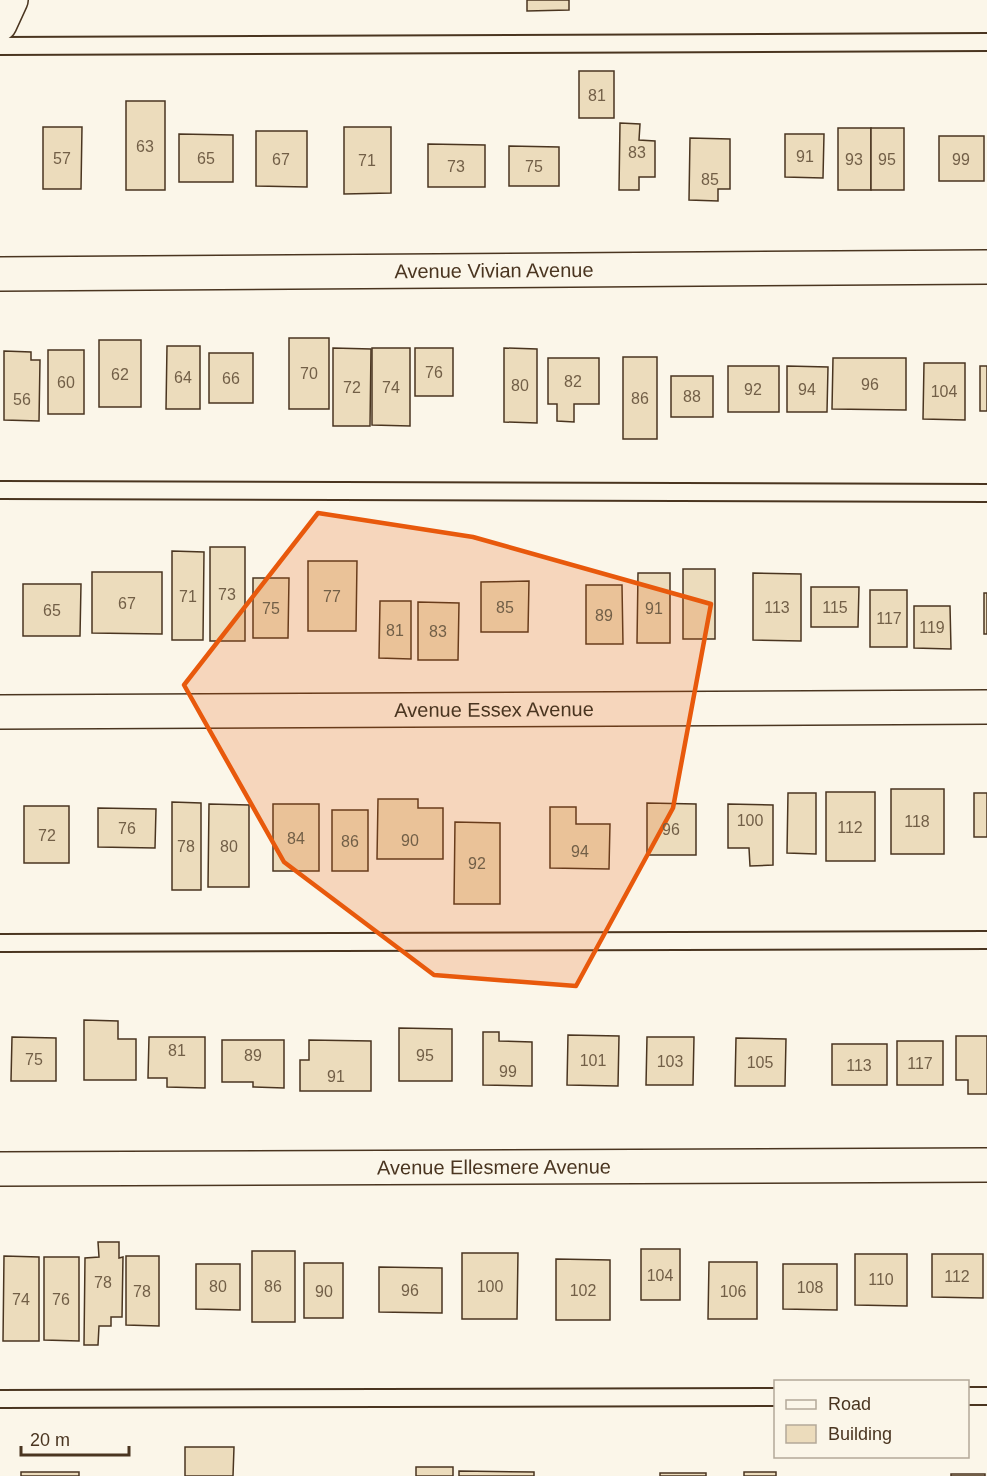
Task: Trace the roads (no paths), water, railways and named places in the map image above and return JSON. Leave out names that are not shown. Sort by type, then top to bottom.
[{"type":"street","points":[[0,24],[11,0]]},
{"type":"street","name":"Avenue Vivian Avenue","points":[[0,274],[987,267]]},
{"type":"street","name":"Avenue Essex Avenue","points":[[0,712],[987,708]]},
{"type":"street","name":"Avenue Ellesmere Avenue","points":[[0,1168],[987,1165]]},
{"type":"lane","points":[[0,46],[987,42]]},
{"type":"lane","points":[[0,490],[987,493]]},
{"type":"lane","points":[[0,943],[987,940]]},
{"type":"lane","points":[[969,1396],[987,1396]]},
{"type":"lane","points":[[0,1399],[774,1397]]}]
